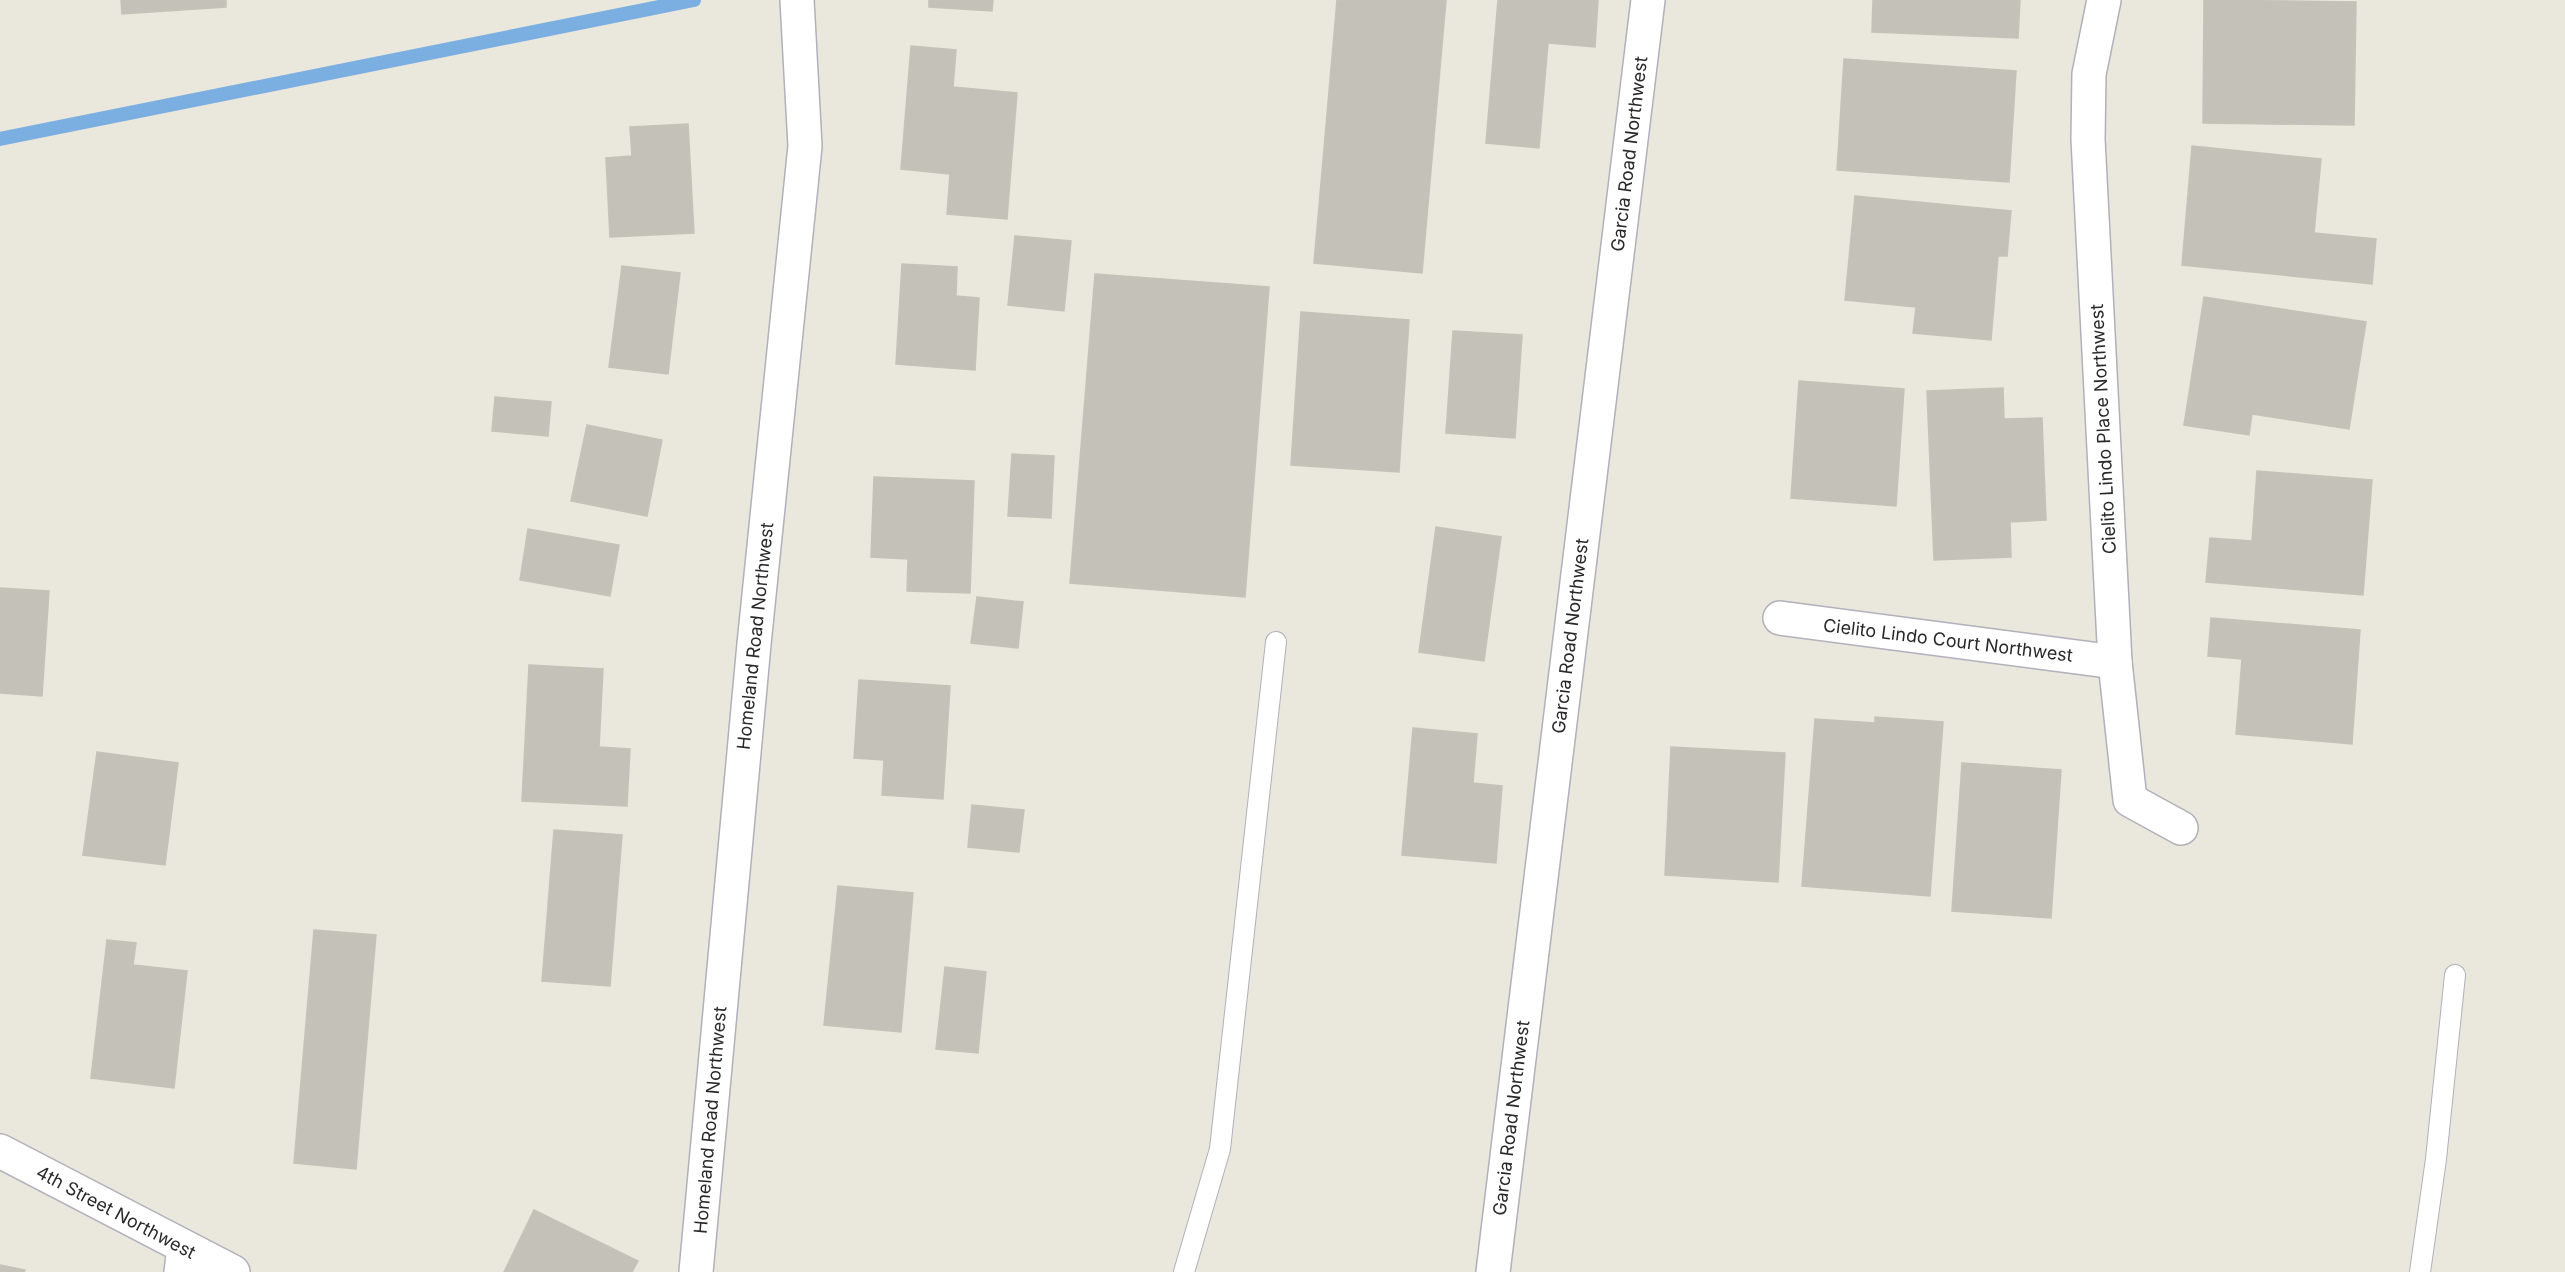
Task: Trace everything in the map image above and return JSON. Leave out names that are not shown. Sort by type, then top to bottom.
[{"type":"street","name":"Homeland Road Northwest","points":[[696,1272],[753,644],[805,146],[797,0]]},
{"type":"street","name":"Garcia Road Northwest","points":[[1493,1272],[1648,0]]},
{"type":"street","name":"Cielito Lindo Place Northwest","points":[[2104,0],[2089,74],[2088,139],[2115,662],[2130,800],[2181,828]]},
{"type":"street","name":"Cielito Lindo Court Northwest","points":[[1780,618],[2115,662]]},
{"type":"street","name":"4th Street Northwest","points":[[0,1151],[183,1260],[232,1272]]},
{"type":"lane","points":[[1184,1272],[1220,1149],[1276,642]]},
{"type":"lane","points":[[2420,1272],[2436,1160],[2455,975]]},
{"type":"building","points":[[121,0],[226,0],[226,7],[122,14]]},
{"type":"building","points":[[929,0],[993,0],[992,11],[929,7]]},
{"type":"building","points":[[1337,0],[1446,0],[1422,273],[1314,263]]},
{"type":"building","points":[[1498,0],[1598,0],[1595,47],[1548,43],[1539,148],[1486,143]]},
{"type":"building","points":[[1873,0],[2020,0],[2018,38],[1872,32]]},
{"type":"building","points":[[2204,0],[2356,2],[2354,125],[2203,123]]},
{"type":"building","points":[[911,46],[956,50],[953,87],[1017,93],[1007,219],[947,214],[950,174],[901,169]]},
{"type":"building","points":[[1844,59],[2016,71],[2009,182],[1837,170]]},
{"type":"building","points":[[688,124],[694,233],[610,237],[606,158],[632,156],[630,127]]},
{"type":"building","points":[[2192,146],[2321,159],[2314,233],[2376,239],[2372,284],[2182,265]]},
{"type":"building","points":[[1855,196],[2011,211],[2007,256],[1998,256],[1991,340],[1913,333],[1916,307],[1845,300]]},
{"type":"building","points":[[1015,236],[1071,241],[1064,311],[1008,305]]},
{"type":"building","points":[[902,264],[957,267],[956,296],[979,298],[975,370],[896,364]]},
{"type":"building","points":[[622,266],[680,273],[668,374],[609,367]]},
{"type":"building","points":[[1095,274],[1269,287],[1245,597],[1070,583]]},
{"type":"building","points":[[2204,297],[2366,322],[2349,429],[2252,414],[2249,435],[2184,425]]},
{"type":"building","points":[[1301,312],[1409,320],[1399,472],[1291,465]]},
{"type":"building","points":[[1453,331],[1522,335],[1515,438],[1446,433]]},
{"type":"building","points":[[1799,381],[1904,389],[1896,506],[1791,498]]},
{"type":"building","points":[[2003,388],[2004,419],[2042,418],[2046,520],[2010,522],[2011,557],[1934,560],[1927,391]]},
{"type":"building","points":[[495,397],[551,402],[548,436],[492,431]]},
{"type":"building","points":[[587,425],[662,440],[647,516],[571,501]]},
{"type":"building","points":[[1012,454],[1054,456],[1051,518],[1008,516]]},
{"type":"building","points":[[2257,471],[2372,480],[2363,595],[2206,582],[2210,538],[2252,541]]},
{"type":"building","points":[[874,477],[974,481],[970,593],[907,591],[908,559],[871,557]]},
{"type":"building","points":[[1436,527],[1501,537],[1484,661],[1419,652]]},
{"type":"building","points":[[528,529],[619,545],[610,596],[520,580]]},
{"type":"building","points":[[0,588],[49,591],[42,696],[0,693]]},
{"type":"building","points":[[977,597],[1023,602],[1018,648],[971,643]]},
{"type":"building","points":[[2211,618],[2360,630],[2352,744],[2236,734],[2242,659],[2208,656]]},
{"type":"building","points":[[529,665],[603,669],[599,747],[630,749],[627,806],[522,801]]},
{"type":"building","points":[[859,680],[950,686],[943,799],[882,795],[884,760],[854,758]]},
{"type":"building","points":[[1875,717],[1943,722],[1930,896],[1802,886],[1815,719],[1875,723]]},
{"type":"building","points":[[1413,728],[1477,734],[1473,783],[1502,786],[1496,863],[1402,855]]},
{"type":"building","points":[[1671,747],[1785,753],[1778,882],[1665,875]]},
{"type":"building","points":[[97,752],[178,763],[165,865],[83,855]]},
{"type":"building","points":[[1962,763],[2061,770],[2051,918],[1952,911]]},
{"type":"building","points":[[972,805],[1024,810],[1019,852],[968,847]]},
{"type":"building","points":[[554,830],[622,835],[610,986],[542,981]]},
{"type":"building","points":[[838,886],[913,893],[901,1032],[824,1025]]},
{"type":"building","points":[[314,930],[376,935],[356,1169],[294,1163]]},
{"type":"building","points":[[107,940],[136,943],[133,965],[187,971],[174,1088],[91,1078]]},
{"type":"building","points":[[945,967],[986,972],[978,1053],[936,1049]]},
{"type":"building","points":[[534,1210],[638,1261],[632,1272],[504,1272]]},
{"type":"building","points":[[0,1265],[25,1270],[24,1272],[0,1272]]},
{"type":"waterway","points":[[0,139],[694,0]]}]
